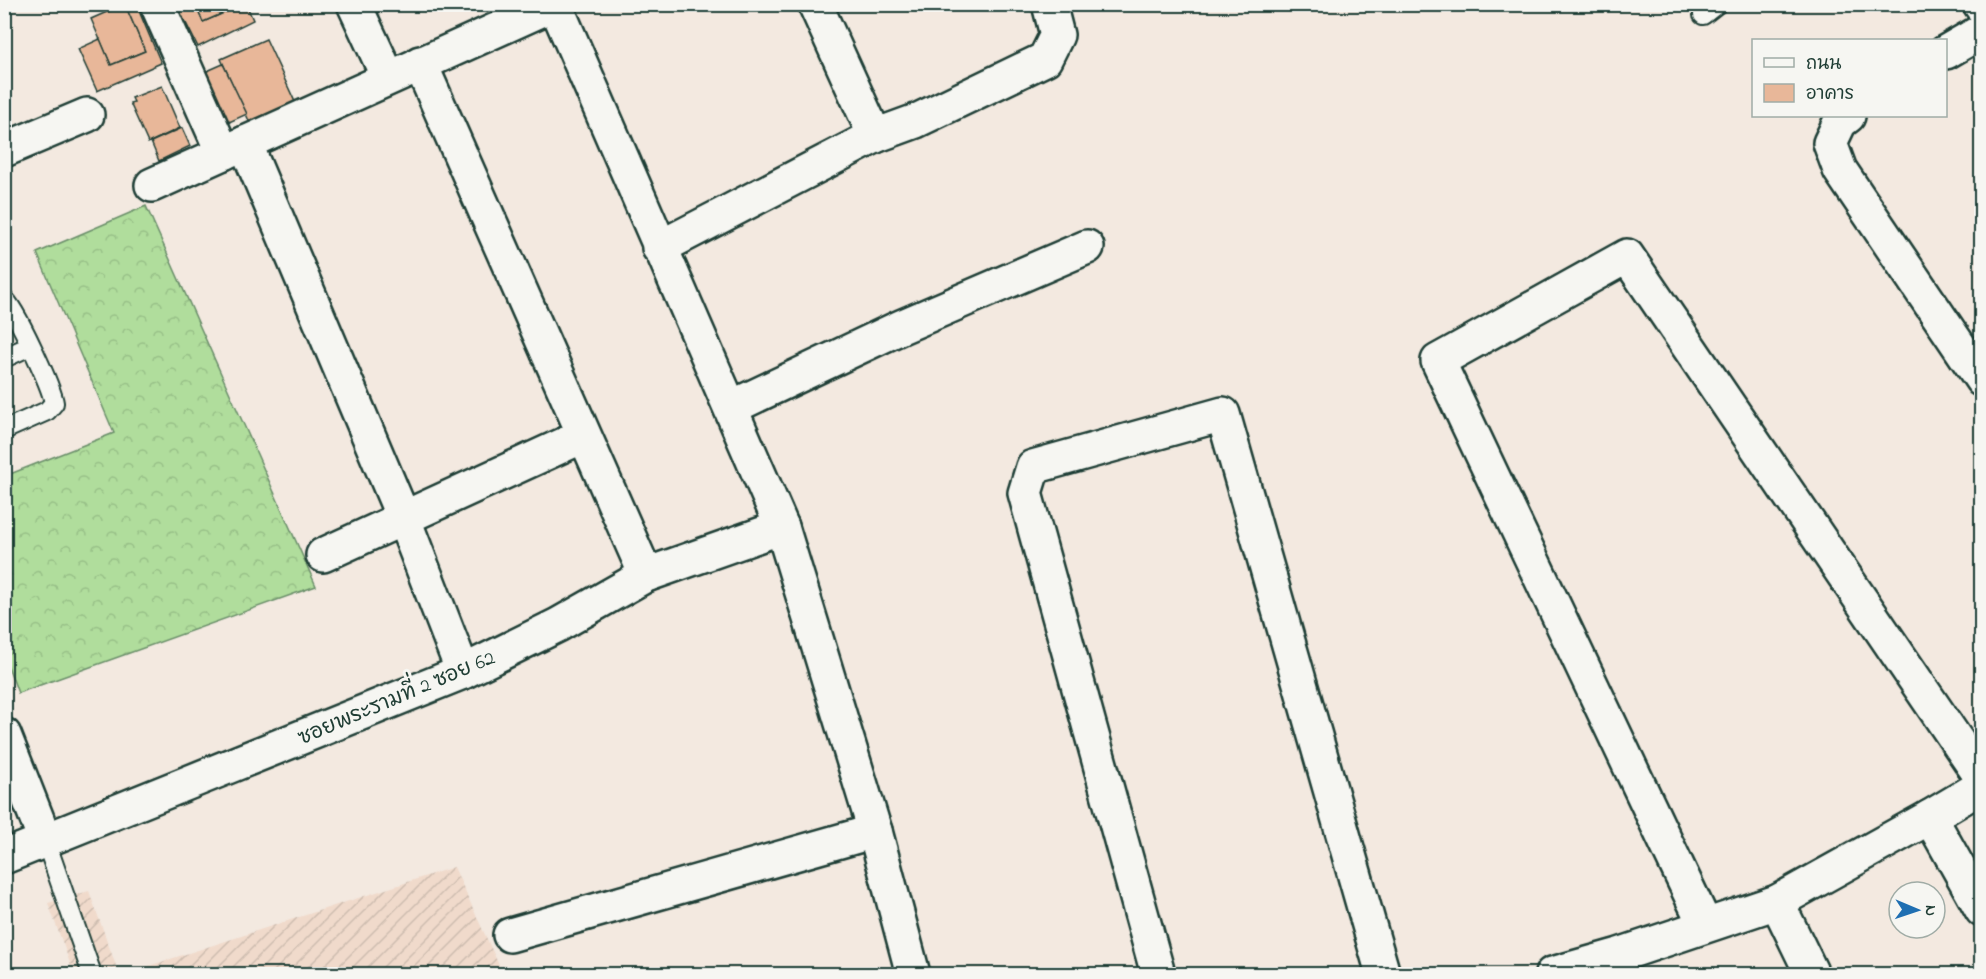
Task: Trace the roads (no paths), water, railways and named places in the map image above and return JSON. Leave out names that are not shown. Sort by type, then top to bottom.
[{"type":"street","points":[[157,4],[234,148],[403,517],[463,672]]},
{"type":"street","points":[[354,4],[388,77]]},
{"type":"street","points":[[152,185],[388,77],[555,4],[659,248],[732,407],[782,527],[875,831],[913,975]]},
{"type":"street","points":[[815,4],[875,136]]},
{"type":"street","points":[[659,248],[875,136],[916,121],[1045,59],[1057,35],[1049,4]]},
{"type":"street","points":[[1947,51],[1982,31]]},
{"type":"street","points":[[420,63],[646,574]]},
{"type":"street","points":[[4,150],[87,115]]},
{"type":"street","points":[[1847,117],[1840,122],[1830,143],[1840,170],[1982,380]]},
{"type":"street","points":[[732,407],[901,327],[1087,247]]},
{"type":"street","points":[[1705,925],[1438,361],[1627,256],[1982,778]]},
{"type":"street","points":[[1158,975],[1025,493],[1033,467],[1223,414],[1383,975]]},
{"type":"street","points":[[323,555],[583,436]]},
{"type":"street","name":"ซอยพระรามที่ 2 ซอย 62","points":[[4,857],[463,672],[558,625],[646,574],[782,527]]},
{"type":"street","points":[[4,735],[46,842]]},
{"type":"street","points":[[1552,975],[1622,965],[1705,925],[1777,902],[1982,786]]},
{"type":"street","points":[[1930,817],[1982,909]]},
{"type":"street","points":[[510,935],[875,831]]},
{"type":"street","points":[[1777,902],[1812,975]]},
{"type":"lane","points":[[4,299],[11,306],[51,390],[54,403],[47,411],[4,430]]},
{"type":"lane","points":[[4,358],[30,346]]},
{"type":"lane","points":[[46,842],[92,975]]}]
